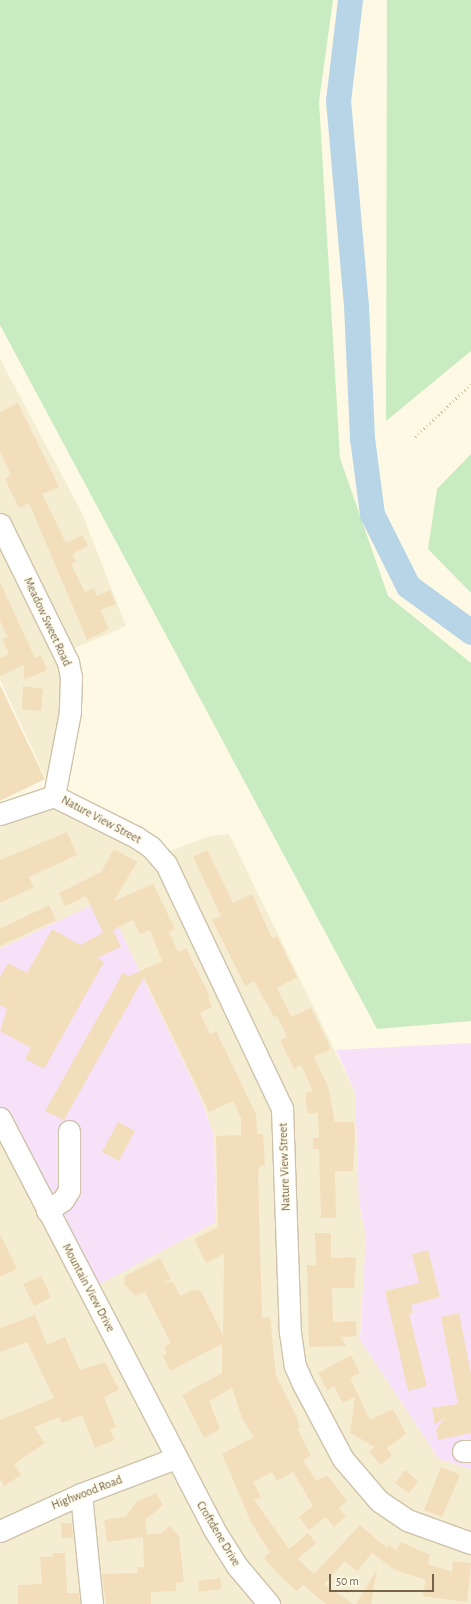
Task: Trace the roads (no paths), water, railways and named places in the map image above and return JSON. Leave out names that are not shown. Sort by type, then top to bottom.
[{"type":"street","name":"Meadow Sweet Road","points":[[0,524],[68,662],[71,677],[70,712],[54,796]]},
{"type":"street","points":[[0,814],[54,796]]},
{"type":"street","name":"Nature View Street","points":[[54,796],[136,837],[160,856],[276,1090],[284,1118],[292,1350],[302,1382],[343,1458],[379,1501],[407,1520],[471,1543]]},
{"type":"street","name":"Mountain View Drive","points":[[0,1118],[47,1212],[176,1458]]},
{"type":"street","points":[[47,1212],[63,1200],[69,1190],[69,1131]]},
{"type":"street","name":"Highwood Road","points":[[0,1531],[81,1494],[176,1458]]},
{"type":"street","name":"Croftdene Drive","points":[[176,1458],[226,1551],[259,1601]]},
{"type":"street","points":[[81,1494],[92,1604]]},
{"type":"waterway","points":[[350,0],[338,100],[356,305],[362,438],[372,514],[408,586],[471,632]]}]
